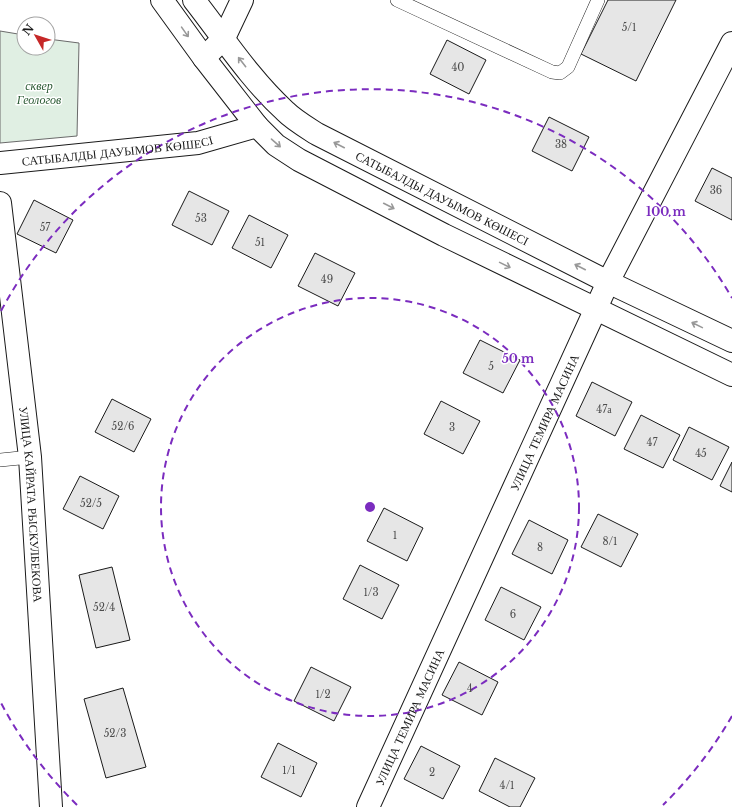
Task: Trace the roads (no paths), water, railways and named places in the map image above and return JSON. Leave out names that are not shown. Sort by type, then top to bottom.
[{"type":"street","points":[[162,0],[204,58],[257,126],[276,145],[299,160],[596,310],[732,375]]},
{"type":"street","name":"САТЫБАЛДЫ ДАУЫМОВ КӨШЕСІ","points":[[194,0],[273,100],[286,112],[317,134],[608,282],[732,342]]},
{"type":"street","points":[[204,58],[224,38],[242,0]]},
{"type":"street","name":"УЛИЦА ТЕМИРА МАСИНА","points":[[368,807],[608,282],[732,44]]},
{"type":"street","name":"САТЫБАЛДЫ ДАУЫМОВ КӨШЕСІ","points":[[0,163],[198,143],[257,126]]},
{"type":"street","name":"УЛИЦА КАЙРАТА РЫСКУЛБЕКОВА","points":[[0,203],[30,457],[51,807]]},
{"type":"lane","points":[[397,0],[552,72],[560,73],[568,66],[598,0]]},
{"type":"lane","points":[[0,460],[30,457]]},
{"type":"park label","name":"сквер Геологов","points":[[39,92]]}]
